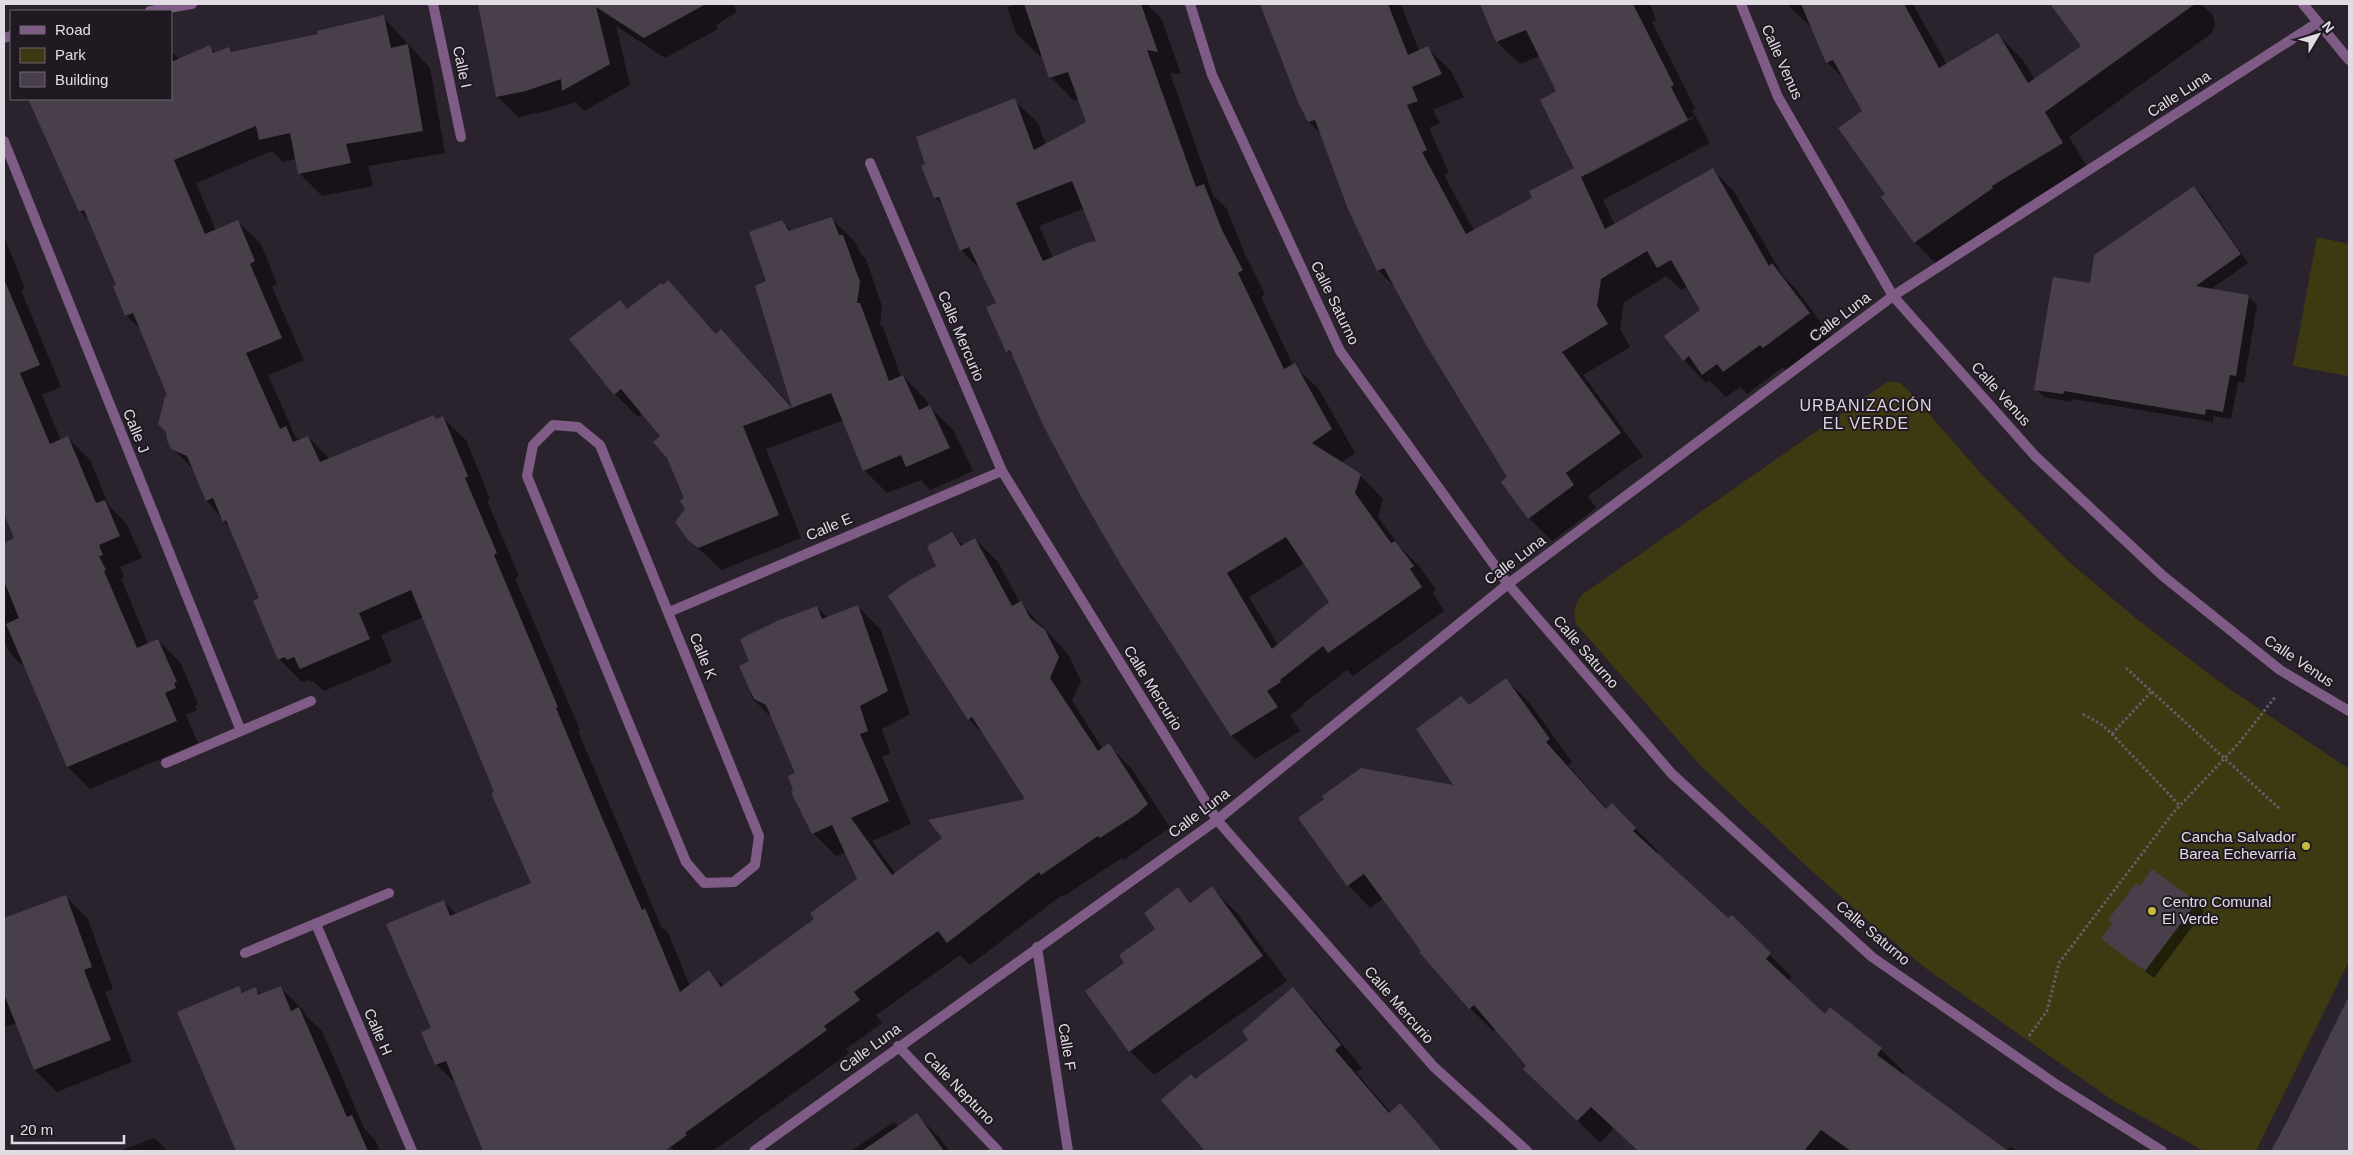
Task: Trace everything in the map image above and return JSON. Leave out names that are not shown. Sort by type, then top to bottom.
[{"type":"street","points":[[156,10],[192,4]]},
{"type":"street","name":"Calle I","points":[[432,4],[462,137]]},
{"type":"street","name":"Calle Saturno","points":[[1190,4],[1212,75],[1340,351],[1508,584],[1672,774],[1872,957],[2057,1085],[2162,1151]]},
{"type":"street","name":"Calle Venus","points":[[1741,4],[1778,96],[1893,296],[2035,456],[2163,576],[2291,676],[2349,711]]},
{"type":"street","points":[[2303,4],[2349,60]]},
{"type":"street","name":"Calle Luna","points":[[754,1151],[898,1046],[1217,820],[1508,584],[1893,296],[2317,23]]},
{"type":"street","name":"Calle J","points":[[4,141],[241,731]]},
{"type":"street","name":"Calle Mercurio","points":[[870,162],[1002,471],[1217,820],[1434,1067],[1527,1151]]},
{"type":"street","name":"Calle K","points":[[553,426],[578,427],[600,445],[669,612],[759,836],[754,865],[734,882],[704,882],[686,862],[527,476],[533,445],[553,426]]},
{"type":"street","name":"Calle E","points":[[669,612],[1002,471]]},
{"type":"street","points":[[166,763],[311,702]]},
{"type":"street","points":[[245,953],[389,893]]},
{"type":"street","name":"Calle H","points":[[316,924],[412,1151]]},
{"type":"street","name":"Calle F","points":[[1037,947],[1068,1151]]},
{"type":"street","name":"Calle Neptuno","points":[[898,1046],[998,1151]]},
{"type":"path","points":[[2126,668],[2281,810]]},
{"type":"path","points":[[2014,1056],[2047,1011],[2059,963],[2180,806],[2240,742],[2291,676]]},
{"type":"path","points":[[2112,734],[2152,691]]},
{"type":"path","points":[[2084,714],[2102,725],[2112,734],[2180,806]]},
{"type":"green space","points":[[2317,237],[2349,244],[2349,376],[2293,366]]},
{"type":"green space","points":[[1887,382],[1899,382],[1909,391],[1984,477],[2069,562],[2138,620],[2225,686],[2349,769],[2349,961],[2256,1151],[2204,1151],[2112,1100],[1928,970],[1869,922],[1802,862],[1700,765],[1576,624],[1575,608],[1583,594]]},
{"type":"building","points":[[478,4],[706,4],[644,38],[596,7],[610,64],[562,91],[561,79],[526,91],[496,97]]},
{"type":"building","points":[[1024,4],[1141,4],[1158,52],[1147,50],[1196,187],[1204,184],[1222,230],[1243,270],[1238,273],[1284,369],[1295,363],[1332,429],[1312,443],[1361,474],[1355,493],[1391,543],[1395,541],[1414,566],[1410,569],[1422,587],[1328,653],[1323,646],[1280,680],[1281,682],[1267,691],[1278,707],[1231,736],[1122,567],[1078,491],[1042,423],[1010,350],[1006,352],[986,307],[996,303],[969,247],[960,251],[939,197],[934,198],[921,166],[925,164],[916,137],[1015,98],[1034,150],[1086,122],[1068,72],[1049,78]],"holes":[[[1072,181],[1096,241],[1086,243],[1043,261],[1016,203]],[[1286,537],[1329,602],[1272,649],[1227,573]]]},
{"type":"building","points":[[1260,4],[1388,4],[1408,55],[1428,46],[1442,74],[1412,87],[1418,101],[1407,105],[1427,150],[1422,152],[1466,234],[1532,198],[1529,191],[1574,168],[1540,100],[1556,91],[1526,30],[1496,42],[1480,4],[1633,4],[1674,85],[1671,87],[1688,120],[1581,177],[1605,229],[1713,168],[1769,266],[1772,263],[1810,313],[1763,348],[1760,345],[1723,372],[1717,364],[1702,375],[1689,356],[1683,361],[1664,336],[1700,310],[1671,260],[1657,268],[1647,251],[1601,279],[1597,306],[1608,324],[1562,352],[1621,433],[1566,473],[1574,485],[1528,519],[1501,482],[1507,477],[1425,343],[1384,268],[1377,271],[1348,209],[1315,120],[1308,122],[1298,102]]},
{"type":"building","points":[[1801,4],[1904,4],[1939,68],[1998,33],[2028,83],[2081,46],[2050,4],[2195,4],[2045,112],[2063,143],[1992,186],[1993,188],[1914,243],[1881,197],[1885,194],[1838,128],[1862,111],[1833,60],[1826,63]]},
{"type":"building","points":[[384,15],[391,48],[408,44],[423,131],[346,144],[351,163],[298,174],[290,133],[259,140],[256,126],[174,160],[205,234],[238,220],[255,261],[250,264],[282,338],[246,353],[280,429],[286,426],[293,442],[308,436],[320,462],[434,415],[436,419],[443,416],[468,476],[465,478],[497,553],[494,555],[558,707],[556,708],[642,910],[645,908],[680,992],[709,970],[721,987],[814,919],[810,913],[857,879],[832,825],[812,834],[791,792],[793,790],[788,776],[795,773],[766,705],[754,699],[739,666],[749,661],[740,639],[779,620],[817,606],[822,619],[858,605],[888,691],[860,706],[868,731],[860,734],[889,801],[851,818],[892,875],[942,838],[928,820],[1025,799],[972,717],[968,720],[888,596],[908,581],[936,566],[927,546],[952,532],[961,546],[975,538],[1012,606],[1021,601],[1030,618],[1045,630],[1059,657],[1050,678],[1098,751],[1109,743],[1148,804],[1137,814],[1100,838],[1098,836],[1041,875],[1039,872],[947,943],[938,931],[854,992],[860,1000],[824,1026],[827,1030],[685,1133],[687,1135],[665,1151],[483,1151],[446,1061],[435,1065],[421,1032],[431,1028],[386,924],[444,900],[450,916],[531,883],[491,793],[494,792],[411,590],[359,613],[370,639],[300,669],[294,657],[287,660],[285,657],[278,660],[253,601],[259,598],[226,520],[223,522],[213,498],[206,501],[187,456],[171,449],[166,432],[158,424],[167,395],[133,313],[125,316],[113,286],[116,285],[84,210],[79,212],[28,100],[172,100],[172,62],[210,45],[213,53],[229,47],[231,52],[318,34],[317,31]]},
{"type":"building","points":[[2194,186],[2241,254],[2196,286],[2249,295],[2236,376],[2230,375],[2223,412],[2206,409],[2205,415],[2064,391],[2063,394],[2034,390],[2053,277],[2090,283],[2094,255]]},
{"type":"building","points":[[832,217],[839,235],[843,235],[860,282],[857,303],[860,303],[889,381],[903,375],[919,410],[930,405],[950,448],[906,467],[901,455],[863,471],[831,393],[792,408],[755,286],[766,281],[749,232],[782,220],[789,231]]},
{"type":"building","points":[[4,279],[40,365],[20,373],[50,444],[68,436],[96,503],[105,500],[120,536],[99,545],[103,555],[99,556],[137,648],[158,639],[177,682],[174,683],[176,688],[165,693],[177,721],[67,767],[6,624],[19,618],[4,581],[4,543],[14,538],[4,514]]},
{"type":"building","points":[[668,280],[716,334],[721,329],[792,408],[743,426],[779,515],[698,548],[688,540],[675,522],[685,509],[680,501],[684,498],[667,458],[653,442],[660,436],[621,389],[614,395],[569,339],[620,300],[627,309],[661,283],[663,285]]},
{"type":"building","points":[[1506,678],[1550,739],[1546,742],[1606,809],[1612,803],[1636,828],[1633,831],[1728,918],[1732,915],[1771,953],[1766,959],[1825,1014],[1830,1007],[1882,1048],[1877,1055],[2008,1151],[1851,1151],[1821,1130],[1804,1151],[1638,1151],[1591,1107],[1577,1121],[1523,1069],[1526,1066],[1474,1005],[1469,1009],[1419,952],[1421,951],[1364,874],[1347,886],[1298,818],[1324,799],[1322,796],[1361,768],[1453,785],[1416,729],[1461,696],[1469,705]]},
{"type":"building","name":"Centro Comunal El Verde","points":[[2152,869],[2197,902],[2145,971],[2101,939],[2113,923],[2108,920],[2136,883],[2140,886]]},
{"type":"building","points":[[1212,886],[1263,956],[1129,1052],[1085,991],[1124,963],[1119,955],[1155,929],[1144,913],[1178,887],[1190,903]]},
{"type":"building","points":[[66,895],[92,967],[84,970],[111,1040],[34,1070],[4,994],[4,918]]},
{"type":"building","points":[[239,986],[242,993],[256,987],[258,995],[281,986],[291,1011],[299,1007],[347,1117],[352,1115],[368,1151],[236,1151],[177,1012]]},
{"type":"building","points":[[1293,987],[1341,1045],[1335,1050],[1389,1113],[1400,1103],[1442,1151],[1205,1151],[1161,1100],[1191,1074],[1195,1079],[1248,1040],[1242,1031]]},
{"type":"building","points":[[2349,996],[2349,1151],[2271,1151],[2288,1119]]},
{"type":"building","points":[[917,1113],[944,1151],[862,1151]]},
{"type":"place","name":"Cancha Salvador Barea Echevarría","points":[[2306,846]]},
{"type":"place","name":"Centro Comunal El Verde","points":[[2152,911]]},
{"type":"district","name":"URBANIZACIÓN EL VERDE","points":[[1866,414]]}]
